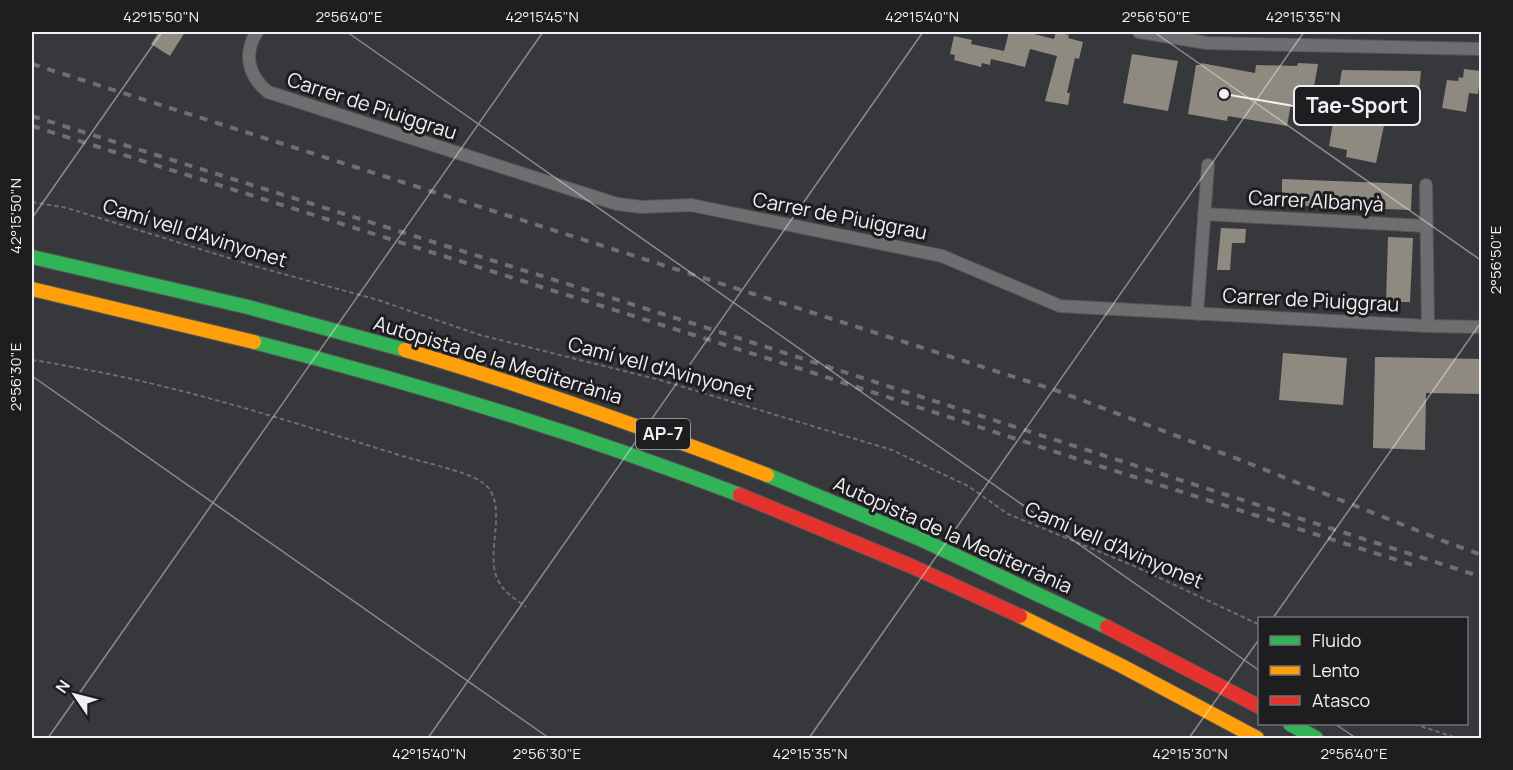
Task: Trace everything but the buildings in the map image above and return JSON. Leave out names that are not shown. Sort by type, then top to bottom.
[{"type":"highway","name":"Autopista de la Mediterrània","points":[[32,257],[320,326],[472,370],[708,450],[907,531],[1019,583],[1258,706]]},
{"type":"highway","name":"AP-7","points":[[32,289],[310,356],[580,437],[694,478],[897,560],[1006,609],[1257,738]]},
{"type":"highway","points":[[1293,725],[1316,738]]},
{"type":"street","name":"Carrer de Piuiggrau","points":[[257,32],[251,44],[249,62],[255,78],[268,92],[604,201],[629,206],[691,205],[942,256],[1060,306],[1482,327]]},
{"type":"street","points":[[1139,32],[1482,49]]},
{"type":"street","points":[[1197,314],[1208,165]]},
{"type":"street","points":[[1426,185],[1428,326]]},
{"type":"street","name":"Carrer Albanyà","points":[[1204,214],[1426,226]]},
{"type":"path","name":"Camí vell d'Avinyonet","points":[[32,202],[78,211],[258,267],[378,300],[480,335],[660,380],[892,450],[968,486],[1008,514],[1134,566],[1258,624]]},
{"type":"path","points":[[32,360],[198,394],[424,463],[471,475],[485,484],[495,498],[496,578],[506,592],[526,607]]},
{"type":"path","points":[[1420,725],[1457,738]]},
{"type":"railway","points":[[32,64],[1055,390],[1482,555]]},
{"type":"railway","points":[[32,116],[701,326],[1482,577]]},
{"type":"railway","points":[[32,126],[1416,566]]},
{"type":"traffic: fast","points":[[32,257],[248,307],[405,350]]},
{"type":"traffic: fast","points":[[254,342],[499,411],[620,451],[740,495]]},
{"type":"traffic: fast","points":[[767,475],[918,538],[1107,627]]},
{"type":"traffic: fast","points":[[1292,725],[1316,738]]},
{"type":"traffic: slow","points":[[32,289],[254,342]]},
{"type":"traffic: slow","points":[[405,350],[587,409],[767,475]]},
{"type":"traffic: slow","points":[[1020,616],[1120,665],[1257,738]]},
{"type":"traffic: jam","points":[[740,495],[911,566],[1020,616]]},
{"type":"traffic: jam","points":[[1107,627],[1258,706]]},
{"type":"place","name":"Tae-Sport","points":[[1224,94]]}]
